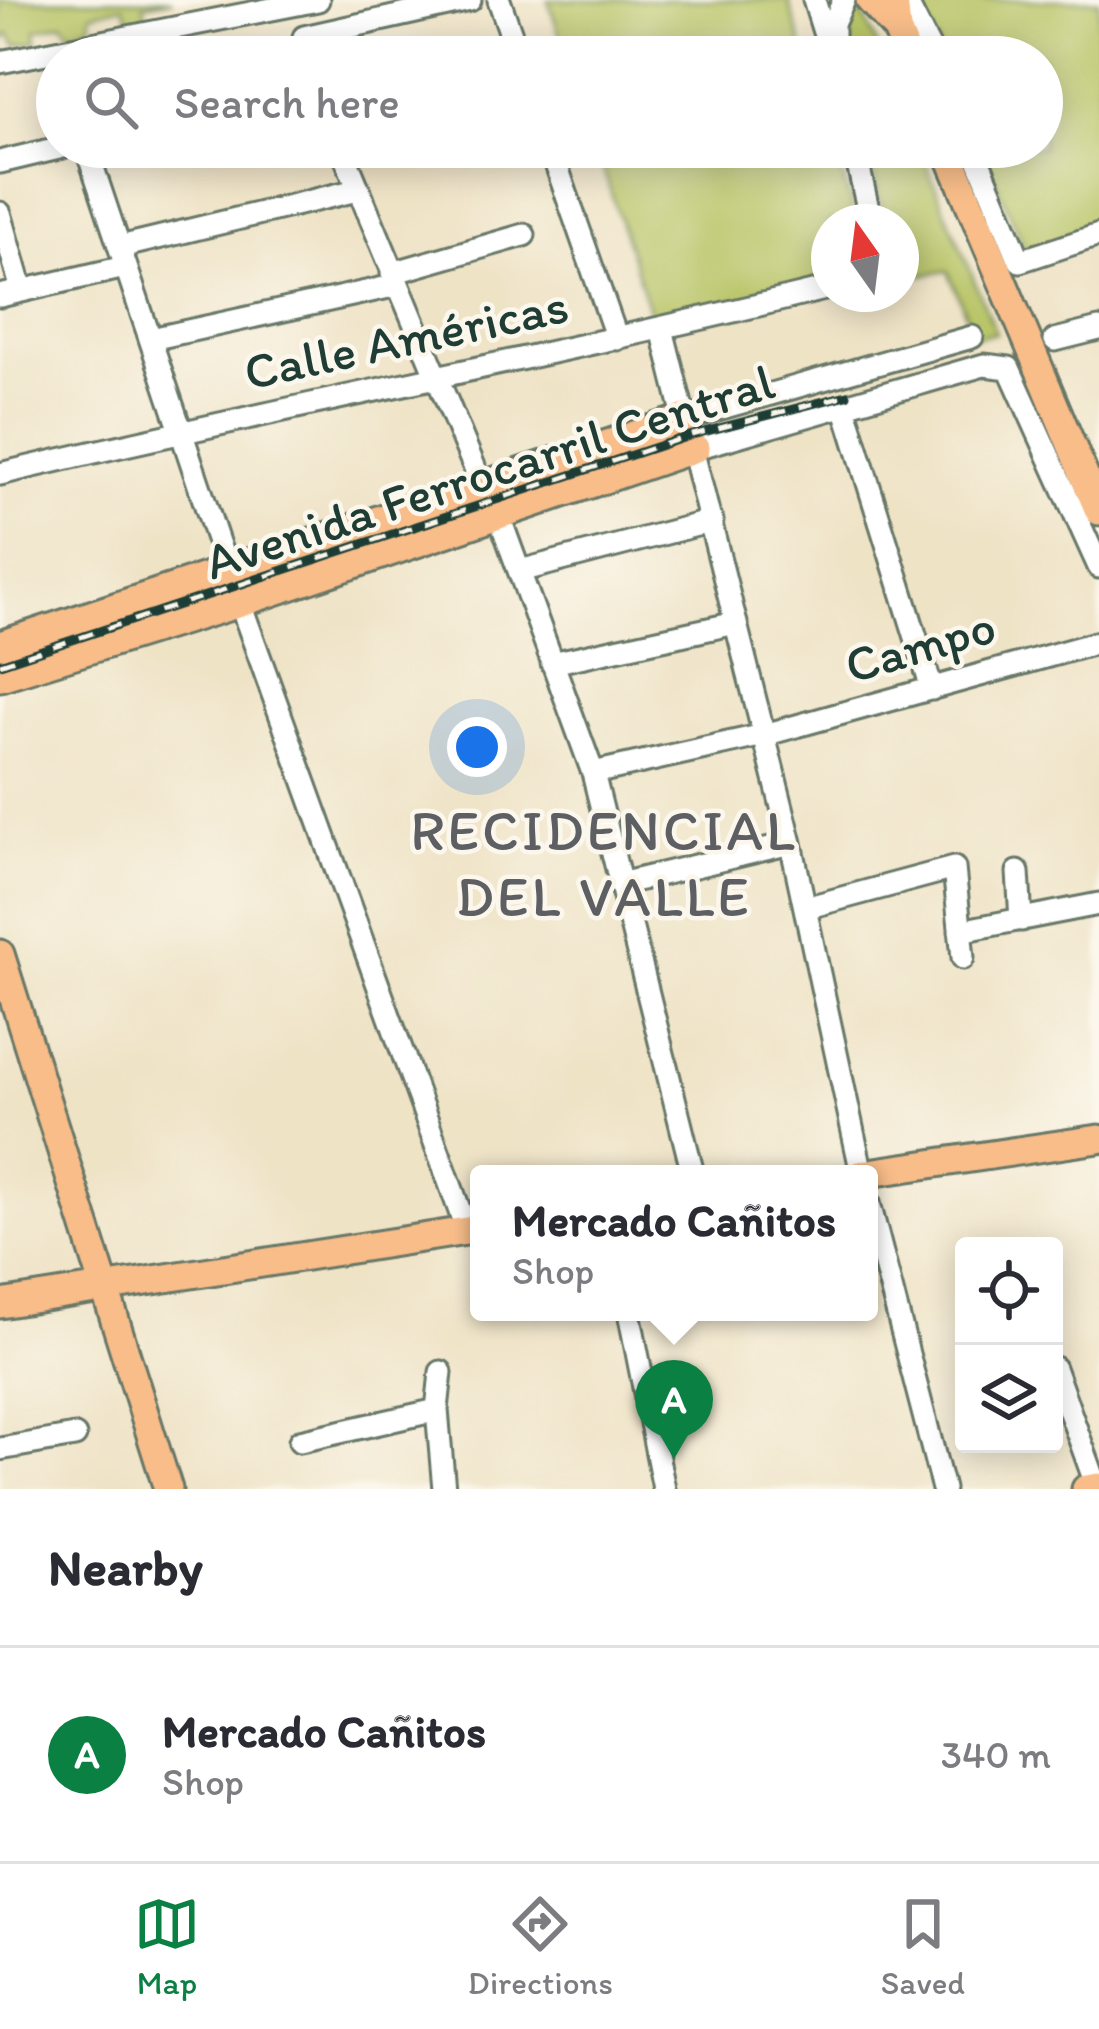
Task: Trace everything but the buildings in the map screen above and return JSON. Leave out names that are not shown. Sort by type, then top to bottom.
[{"type":"main road","points":[[870,0],[897,30]]},
{"type":"main road","points":[[894,0],[899,36]]},
{"type":"main road","points":[[955,168],[1099,511]]},
{"type":"main road","name":"Avenida Ferrocarril Central","points":[[0,646],[686,418]]},
{"type":"main road","name":"Avenida Ferrocarril Central","points":[[0,677],[240,603],[696,448]]},
{"type":"main road","points":[[0,954],[168,1489]]},
{"type":"main road","points":[[878,1172],[1099,1139]]},
{"type":"main road","points":[[0,1304],[470,1230]]},
{"type":"street","points":[[139,36],[319,0]]},
{"type":"street","points":[[345,36],[470,0]]},
{"type":"street","points":[[500,0],[512,36]]},
{"type":"street","points":[[814,0],[825,36]]},
{"type":"street","points":[[833,36],[844,0]]},
{"type":"street","points":[[905,0],[923,36]]},
{"type":"street","points":[[294,7],[303,36]]},
{"type":"street","points":[[0,62],[36,55]]},
{"type":"street","points":[[0,162],[36,153]]},
{"type":"street","points":[[93,168],[229,572]]},
{"type":"street","points":[[349,168],[483,488]]},
{"type":"street","points":[[557,168],[617,339]]},
{"type":"street","points":[[859,168],[868,204]]},
{"type":"street","points":[[982,168],[1020,261],[1099,235]]},
{"type":"street","points":[[0,214],[11,293],[357,190]]},
{"type":"street","points":[[152,339],[395,279],[524,235]]},
{"type":"street","name":"Calle Américas","points":[[0,474],[181,431],[441,380],[811,292]]},
{"type":"street","points":[[662,329],[696,448],[791,843],[860,1165]]},
{"type":"street","points":[[1055,340],[1099,329]]},
{"type":"street","name":"Avenida Ferrocarril Central","points":[[686,418],[972,337]]},
{"type":"street","name":"Avenida Ferrocarril Central","points":[[696,448],[845,409],[984,365],[1009,368],[1099,567]]},
{"type":"street","points":[[845,409],[932,689]]},
{"type":"street","points":[[499,516],[593,773],[691,1165]]},
{"type":"street","points":[[520,571],[712,520]]},
{"type":"street","points":[[240,603],[470,1222]]},
{"type":"street","points":[[552,663],[736,623]]},
{"type":"street","name":"Campo","points":[[593,773],[764,735],[1099,642]]},
{"type":"street","points":[[620,884],[791,843]]},
{"type":"street","points":[[805,908],[954,868],[963,958]]},
{"type":"street","points":[[1018,872],[1021,920]]},
{"type":"street","points":[[960,931],[1099,904]]},
{"type":"street","points":[[878,1238],[943,1489]]},
{"type":"street","points":[[631,1321],[664,1489]]},
{"type":"street","points":[[441,1372],[437,1410],[444,1489]]},
{"type":"street","points":[[1063,1395],[1094,1488]]},
{"type":"street","points":[[300,1441],[437,1410]]},
{"type":"street","points":[[0,1449],[75,1436]]},
{"type":"green space","points":[[0,0],[173,0],[144,5],[146,16],[131,25],[123,6],[91,14],[91,26],[70,33],[63,23],[36,30],[36,41],[16,45],[8,34],[0,44]]},
{"type":"green space","points":[[548,0],[788,0],[799,36],[560,36]]},
{"type":"green space","points":[[918,0],[1099,0],[1099,228],[1027,253],[990,168],[1063,168],[1063,36],[934,36]]},
{"type":"green space","points":[[853,8],[866,20],[873,36],[851,36]]},
{"type":"green space","points":[[603,168],[840,168],[851,204],[811,204],[811,289],[652,319]]},
{"type":"green space","points":[[872,168],[928,168],[996,333],[975,336],[948,271],[919,275],[919,204],[881,204]]},
{"type":"railway","points":[[0,664],[692,435],[847,395]]},
{"type":"place","name":"Mercado Cañitos","points":[[674,1459]]},
{"type":"district","name":"RECIDENCIAL DEL VALLE","points":[[604,863]]}]
